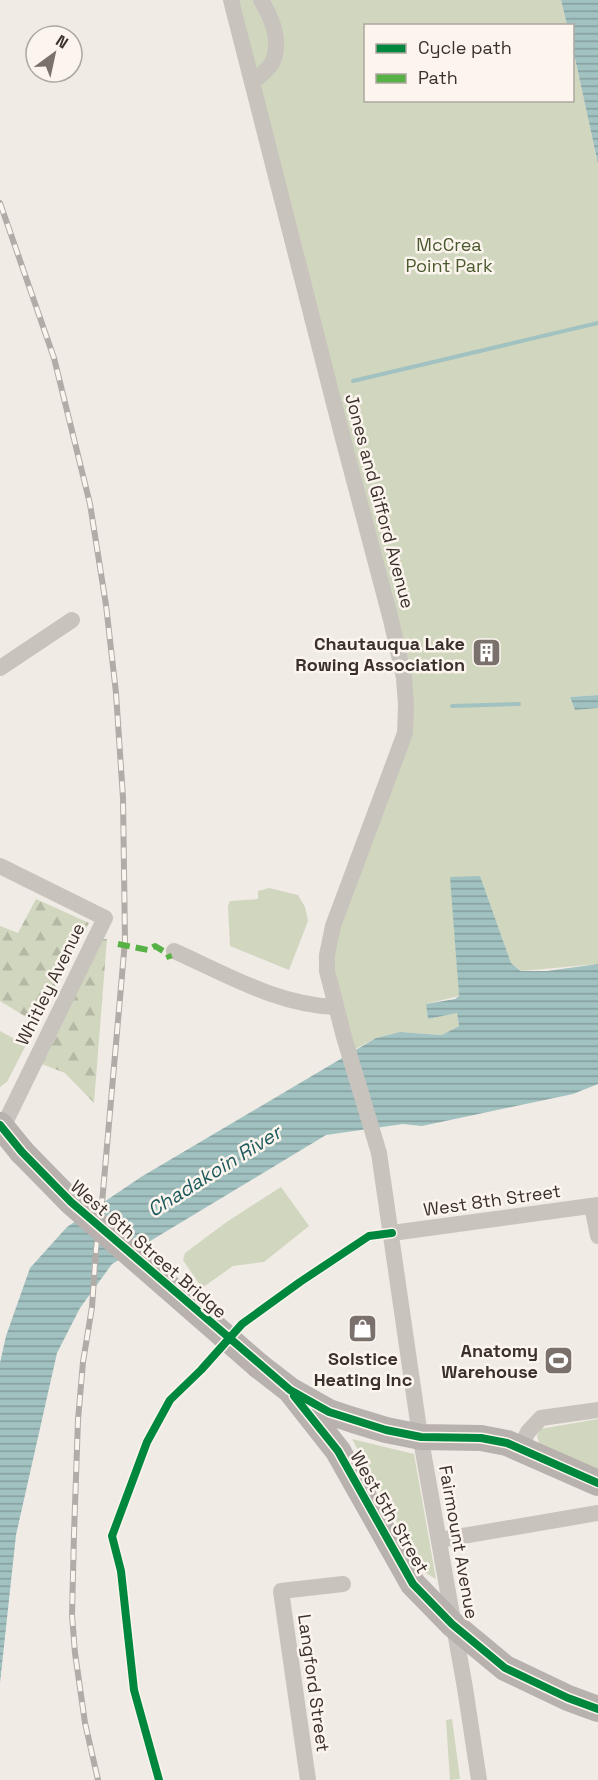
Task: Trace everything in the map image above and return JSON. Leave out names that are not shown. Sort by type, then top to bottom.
[{"type":"main road","name":"West 6th Street Bridge","points":[[1,1129],[71,1202],[259,1366],[290,1390]]},
{"type":"main road","points":[[290,1390],[329,1412],[386,1430],[421,1437],[481,1438],[507,1443],[598,1483]]},
{"type":"main road","name":"West 5th Street","points":[[290,1390],[332,1443],[413,1584],[454,1626],[505,1668],[568,1698],[598,1709]]},
{"type":"street","name":"Jones and Gifford Avenue","points":[[231,0],[404,678],[405,733],[331,934],[327,970],[336,1007]]},
{"type":"street","points":[[252,83],[271,65],[277,40],[268,11],[261,0]]},
{"type":"street","points":[[0,668],[72,620]]},
{"type":"street","name":"Whitley Avenue","points":[[0,866],[105,918],[1,1129]]},
{"type":"street","points":[[174,951],[285,999],[316,1006],[336,1007]]},
{"type":"street","name":"Fairmount Avenue","points":[[336,1007],[379,1153],[421,1437],[479,1780]]},
{"type":"street","points":[[595,1205],[598,1236]]},
{"type":"street","name":"West 8th Street","points":[[392,1233],[595,1205]]},
{"type":"street","points":[[520,1448],[528,1432],[544,1417],[598,1410]]},
{"type":"street","points":[[332,1443],[347,1449],[361,1469],[422,1578],[430,1585],[436,1585],[441,1580],[444,1569]]},
{"type":"street","points":[[439,1540],[598,1513]]},
{"type":"street","name":"Langford Street","points":[[308,1780],[281,1592],[343,1584]]},
{"type":"green space","name":"McCrea Point Park","points":[[232,0],[561,0],[567,24],[364,24],[364,102],[574,102],[574,54],[598,164],[598,695],[570,697],[575,710],[598,708],[598,964],[522,971],[511,963],[480,877],[451,877],[459,996],[426,1004],[428,1019],[457,1013],[459,1026],[442,1035],[400,1032],[376,1038],[348,1053],[327,971],[406,704]]},
{"type":"green space","points":[[269,888],[298,895],[305,907],[308,921],[289,970],[230,946],[228,906],[230,901],[258,899],[258,891]]},
{"type":"green space","points":[[36,899],[89,923],[36,1023],[0,1001],[0,926],[18,933]]},
{"type":"green space","points":[[98,939],[107,939],[94,1103],[65,1073],[42,1064]]},
{"type":"green space","points":[[0,1031],[26,1045],[7,1082],[0,1087]]},
{"type":"green space","points":[[281,1187],[309,1226],[264,1262],[233,1266],[202,1288],[183,1260],[185,1253],[228,1221]]},
{"type":"green space","points":[[598,1419],[598,1470],[539,1443],[537,1436],[540,1429]]},
{"type":"green space","points":[[352,1439],[414,1454],[436,1579],[424,1572]]},
{"type":"green space","points":[[452,1719],[460,1779],[450,1780],[446,1720]]},
{"type":"water","points":[[561,0],[598,0],[598,164],[574,54],[574,24],[567,24]]},
{"type":"water","points":[[598,695],[598,708],[575,710],[570,697]]},
{"type":"water","name":"Chadakoin River","points":[[480,876],[511,963],[521,971],[547,971],[598,964],[598,1084],[573,1094],[422,1126],[403,1124],[326,1135],[112,1264],[80,1308],[57,1353],[16,1535],[0,1683],[0,1363],[6,1336],[30,1268],[67,1227],[141,1177],[376,1038],[400,1032],[442,1035],[459,1026],[457,1013],[428,1019],[426,1004],[455,999],[459,996],[450,877]]},
{"type":"waterway","points":[[353,381],[598,323]]},
{"type":"waterway","points":[[452,706],[519,704]]},
{"type":"railway","points":[[0,203],[54,358],[90,504],[106,605],[116,693],[123,798],[125,941],[92,1307],[83,1362],[78,1420],[74,1534],[72,1615],[75,1653],[85,1723],[98,1780]]},
{"type":"marked path","points":[[118,944],[148,950],[155,946],[168,954],[170,959]]},
{"type":"cycle path","points":[[0,1125],[22,1152],[71,1202],[290,1390],[329,1412],[386,1430],[421,1437],[481,1438],[507,1443],[598,1483]]},
{"type":"cycle path","points":[[159,1780],[134,1690],[121,1571],[112,1536],[147,1442],[170,1400],[201,1370],[242,1324],[369,1236],[392,1233]]},
{"type":"cycle path","points":[[294,1396],[338,1451],[413,1584],[452,1624],[505,1668],[568,1698],[598,1709]]},
{"type":"place","name":"Chautauqua Lake Rowing Association","points":[[486,653]]},
{"type":"place","name":"Solstice Heating Inc","points":[[363,1329]]},
{"type":"place","name":"Anatomy Warehouse","points":[[559,1360]]}]
